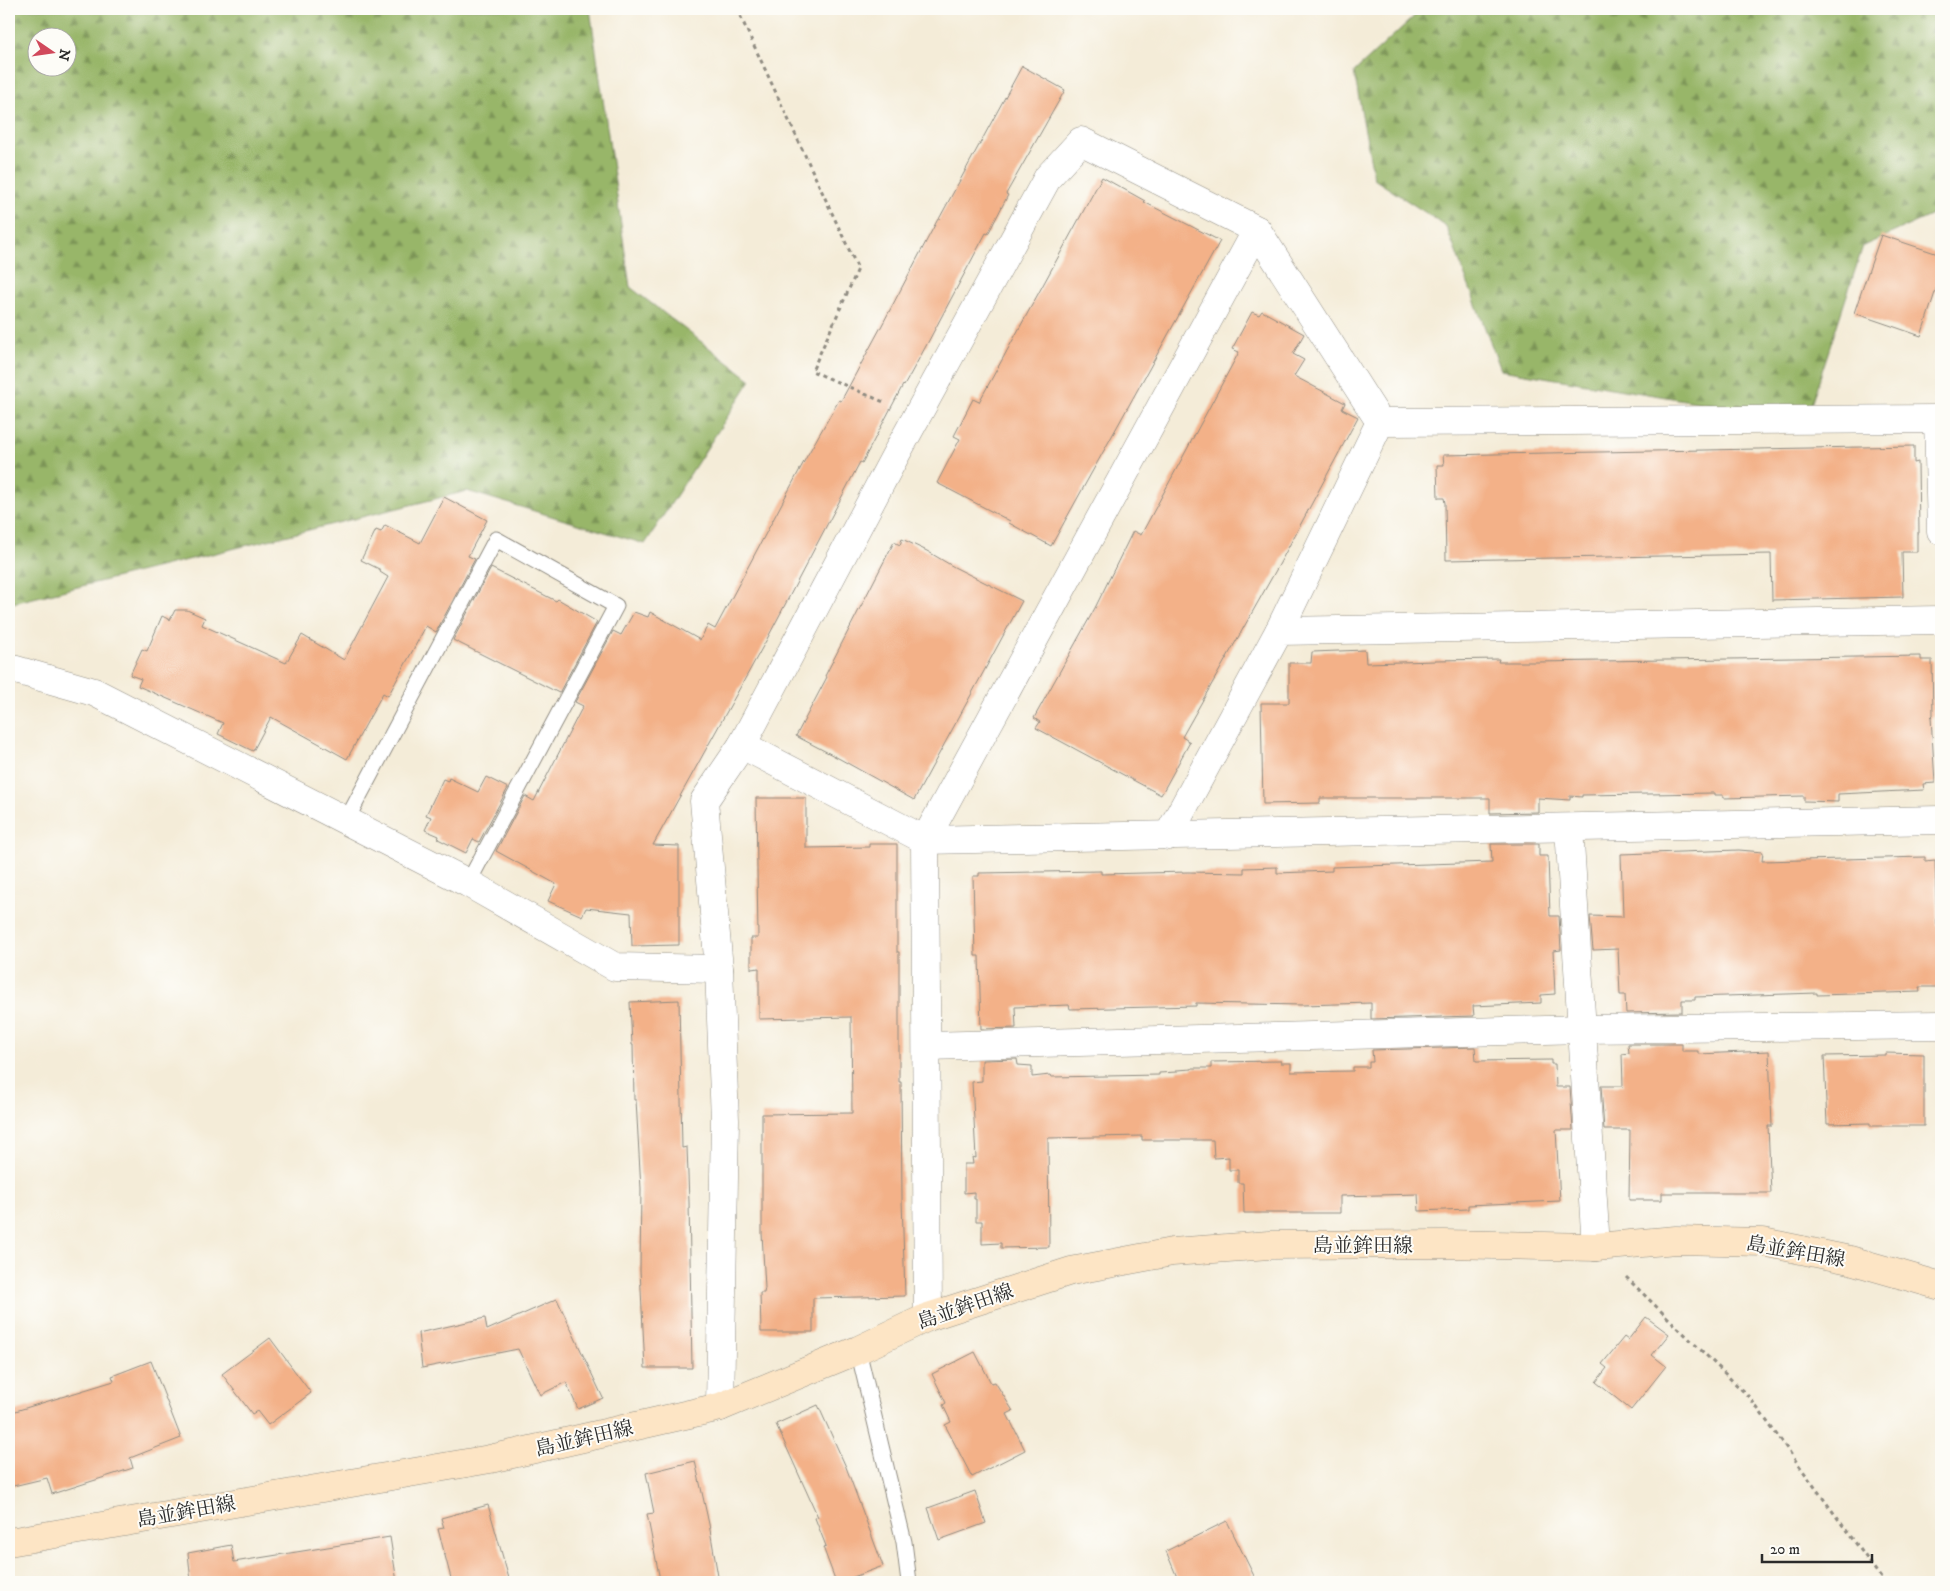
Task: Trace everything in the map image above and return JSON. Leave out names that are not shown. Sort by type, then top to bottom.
[{"type":"main road","name":"島並鉾田線","points":[[9,1542],[490,1459],[720,1407],[858,1350],[928,1317],[1071,1271],[1172,1252],[1269,1245],[1444,1244],[1596,1247],[1676,1240],[1763,1242],[1850,1260],[1941,1286]]},
{"type":"street","points":[[720,1407],[725,1120],[719,969],[704,801],[742,745],[917,416],[1048,177],[1081,141],[1257,230],[1380,422]]},
{"type":"street","points":[[928,1317],[925,840],[1257,230]]},
{"type":"street","points":[[1380,422],[1938,419],[1941,531]]},
{"type":"street","points":[[1168,836],[1279,630],[1380,422]]},
{"type":"street","points":[[1279,630],[1941,620]]},
{"type":"street","points":[[9,668],[94,692],[468,883],[615,967],[719,969]]},
{"type":"street","points":[[742,745],[925,840],[1941,820]]},
{"type":"street","points":[[1569,828],[1596,1247]]},
{"type":"street","points":[[927,1046],[1582,1030],[1941,1025]]},
{"type":"lane","points":[[346,821],[496,539],[616,606],[468,883]]},
{"type":"lane","points":[[858,1350],[904,1542],[909,1582]]},
{"type":"path","points":[[738,9],[858,268],[812,371],[917,416]]},
{"type":"path","points":[[1596,1247],[1750,1398],[1884,1582]]},
{"type":"green space","points":[[9,9],[590,9],[630,287],[751,380],[645,544],[467,491],[9,604]]},
{"type":"green space","points":[[1422,9],[1941,9],[1941,211],[1863,246],[1806,420],[1501,370],[1446,226],[1374,179],[1354,72]]},
{"type":"building","points":[[1022,66],[1065,90],[1006,194],[1008,195],[988,234],[986,233],[862,463],[860,462],[767,639],[653,845],[679,846],[679,945],[632,946],[631,913],[586,908],[582,916],[548,901],[556,884],[496,851],[525,796],[534,801],[583,706],[575,702],[613,631],[621,635],[634,612],[648,617],[650,612],[700,640],[708,625],[715,629],[807,456],[839,400],[841,401]]},
{"type":"building","points":[[1102,177],[1144,202],[1220,241],[1051,546],[1009,523],[1010,521],[937,483],[960,439],[954,436],[973,399],[979,402]]},
{"type":"building","points":[[1881,235],[1941,255],[1941,274],[1921,336],[1854,313]]},
{"type":"building","points":[[1262,311],[1304,334],[1293,354],[1304,360],[1294,376],[1345,403],[1342,409],[1358,417],[1280,563],[1182,737],[1190,742],[1161,795],[1036,728],[1040,722],[1034,718],[1095,608],[1133,531],[1141,535],[1239,352],[1232,349],[1252,312],[1259,315]]},
{"type":"building","points":[[1914,446],[1914,463],[1918,462],[1919,533],[1917,533],[1917,552],[1902,552],[1903,597],[1772,600],[1771,554],[1446,560],[1445,503],[1444,498],[1438,498],[1437,465],[1444,465],[1443,455]]},
{"type":"building","points":[[444,497],[487,520],[468,556],[475,559],[436,632],[426,626],[388,696],[383,693],[347,759],[271,717],[253,751],[218,734],[223,723],[138,686],[141,679],[130,675],[142,649],[147,651],[162,616],[170,620],[175,610],[187,610],[205,618],[202,625],[286,663],[302,635],[344,660],[388,577],[380,572],[381,570],[361,560],[376,530],[381,532],[385,525],[420,543]]},
{"type":"building","points":[[902,539],[1022,601],[914,800],[796,736],[894,542],[900,545]]},
{"type":"building","points":[[491,568],[556,601],[558,599],[597,622],[559,693],[453,640]]},
{"type":"building","points":[[1365,650],[1366,663],[1499,659],[1498,662],[1537,662],[1921,656],[1921,660],[1932,660],[1933,715],[1931,717],[1935,783],[1923,784],[1924,790],[1838,794],[1838,802],[1804,801],[1804,796],[1723,798],[1723,795],[1714,795],[1714,793],[1582,795],[1582,797],[1570,796],[1570,800],[1538,798],[1538,812],[1490,813],[1490,798],[1320,798],[1320,803],[1263,804],[1261,703],[1289,703],[1289,663],[1311,663],[1312,652]]},
{"type":"building","points":[[486,777],[508,788],[479,842],[473,839],[466,853],[438,839],[439,836],[425,830],[431,817],[426,815],[443,779],[448,781],[449,778],[478,792]]},
{"type":"building","points":[[756,798],[806,798],[806,848],[869,847],[869,844],[897,844],[899,1082],[901,1082],[905,1296],[813,1298],[813,1332],[761,1332],[760,1293],[764,1293],[765,1288],[762,1233],[762,1114],[852,1113],[851,1017],[759,1019],[759,968],[751,969],[751,938],[758,938]]},
{"type":"building","points":[[1491,844],[1539,844],[1539,856],[1548,856],[1550,916],[1559,916],[1561,950],[1553,951],[1555,994],[1541,995],[1541,1003],[1473,1006],[1474,1016],[1371,1019],[1371,1003],[1302,1005],[1196,1003],[1196,1006],[1070,1009],[1069,1005],[1015,1007],[1016,1028],[981,1029],[979,956],[975,956],[973,876],[979,876],[979,873],[1101,871],[1101,874],[1244,873],[1244,868],[1277,867],[1277,873],[1332,871],[1332,867],[1492,862]]},
{"type":"building","points":[[1739,850],[1763,852],[1762,861],[1925,857],[1925,861],[1935,860],[1937,925],[1939,925],[1939,987],[1919,987],[1920,992],[1695,997],[1695,1000],[1682,1000],[1682,1012],[1626,1013],[1625,995],[1620,995],[1618,949],[1593,950],[1590,916],[1623,917],[1621,854]]},
{"type":"building","points":[[679,1000],[682,1148],[687,1147],[689,1202],[692,1368],[645,1368],[640,1270],[641,1189],[636,1100],[634,1100],[630,1002]]},
{"type":"building","points":[[1628,1044],[1682,1044],[1682,1051],[1698,1051],[1698,1054],[1769,1051],[1772,1126],[1768,1126],[1771,1193],[1662,1193],[1662,1200],[1629,1200],[1630,1130],[1604,1130],[1601,1086],[1623,1086],[1622,1054],[1629,1053]]},
{"type":"building","points":[[1475,1047],[1476,1061],[1551,1060],[1551,1064],[1555,1064],[1556,1087],[1570,1087],[1573,1130],[1556,1130],[1560,1201],[1468,1205],[1468,1209],[1419,1211],[1418,1194],[1340,1196],[1340,1213],[1244,1213],[1243,1183],[1238,1183],[1238,1170],[1229,1170],[1229,1157],[1214,1158],[1213,1140],[1142,1140],[1142,1136],[1048,1138],[1049,1247],[1001,1248],[1001,1243],[982,1244],[982,1221],[976,1221],[976,1199],[974,1199],[974,1192],[964,1193],[964,1164],[973,1164],[972,1157],[976,1158],[972,1082],[982,1081],[982,1060],[1017,1059],[1018,1065],[1032,1066],[1032,1077],[1050,1075],[1051,1077],[1159,1075],[1159,1073],[1177,1072],[1177,1070],[1211,1068],[1211,1062],[1281,1061],[1281,1063],[1291,1063],[1291,1072],[1353,1071],[1353,1067],[1369,1067],[1369,1062],[1373,1062],[1372,1050]]},
{"type":"building","points":[[1885,1053],[1924,1054],[1924,1126],[1870,1126],[1870,1123],[1827,1124],[1824,1056],[1885,1055]]},
{"type":"building","points":[[557,1299],[603,1398],[578,1409],[566,1382],[540,1395],[518,1349],[422,1368],[418,1333],[485,1318],[487,1330]]},
{"type":"building","points":[[1646,1317],[1669,1334],[1652,1355],[1666,1366],[1631,1410],[1596,1382],[1607,1368],[1602,1364],[1624,1337],[1628,1340]]},
{"type":"building","points":[[270,1338],[311,1393],[268,1425],[257,1411],[252,1414],[222,1374]]},
{"type":"building","points":[[975,1352],[991,1383],[995,1382],[1013,1411],[1007,1414],[1025,1450],[972,1477],[945,1425],[951,1422],[943,1405],[946,1403],[932,1374]]},
{"type":"building","points":[[151,1361],[181,1438],[130,1458],[133,1468],[52,1494],[47,1478],[9,1487],[9,1413],[114,1381],[112,1376]]},
{"type":"building","points":[[818,1405],[846,1467],[883,1566],[840,1582],[836,1582],[823,1547],[826,1546],[815,1518],[818,1517],[776,1424]]},
{"type":"building","points":[[695,1461],[719,1582],[680,1582],[679,1576],[660,1580],[647,1514],[654,1513],[646,1473]]},
{"type":"building","points":[[975,1491],[986,1523],[939,1540],[928,1508]]},
{"type":"building","points":[[488,1505],[510,1582],[452,1582],[438,1529],[444,1528],[441,1518]]},
{"type":"building","points":[[1227,1521],[1257,1582],[1179,1582],[1166,1551]]},
{"type":"building","points":[[390,1537],[397,1582],[191,1582],[188,1553],[231,1545],[234,1562]]}]
